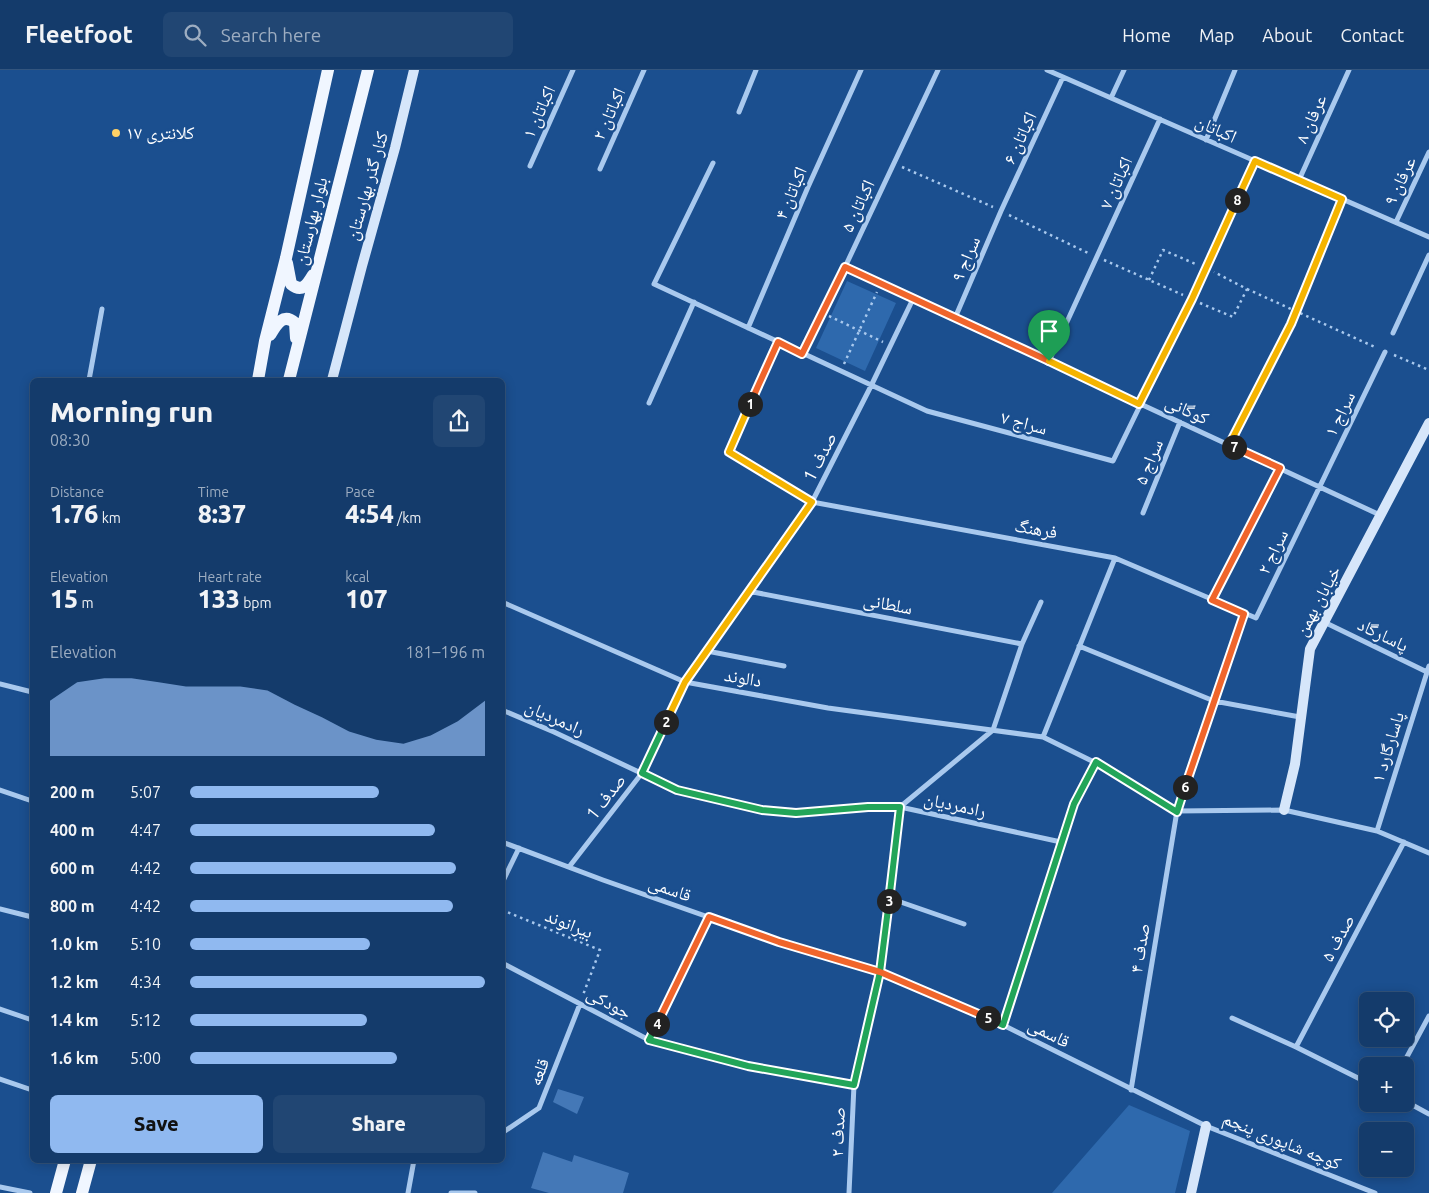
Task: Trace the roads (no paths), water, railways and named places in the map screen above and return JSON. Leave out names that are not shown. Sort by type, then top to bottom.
[{"type":"main road","name":"بلوار بهارستان","points":[[258,378],[265,341],[286,258],[328,70]]},
{"type":"main road","name":"بلوار بهارستان","points":[[290,378],[368,70]]},
{"type":"main road","points":[[286,258],[290,284],[296,288],[302,288],[307,285],[319,263]]},
{"type":"main road","points":[[265,341],[279,321],[284,318],[291,319],[295,323],[297,350]]},
{"type":"main road","points":[[56,1193],[64,1163]]},
{"type":"main road","points":[[82,1193],[89,1163]]},
{"type":"street","name":"کنار گذر بهارستان","points":[[333,378],[395,148],[414,70]]},
{"type":"street","name":"اکباتان ۱","points":[[530,166],[573,70]]},
{"type":"street","name":"اکباتان ۲","points":[[600,169],[644,70]]},
{"type":"street","points":[[739,112],[756,70]]},
{"type":"street","name":"اکباتان ۴","points":[[748,328],[808,187],[862,70]]},
{"type":"street","name":"اکباتان ۵","points":[[802,354],[938,70]]},
{"type":"street","name":"اکباتان","points":[[1047,70],[1429,237]]},
{"type":"street","points":[[1111,98],[1124,70]]},
{"type":"street","points":[[1206,140],[1235,70]]},
{"type":"street","name":"عرفان ۸","points":[[1299,180],[1348,70]]},
{"type":"street","name":"اکباتان ۶","points":[[1001,211],[1063,77]]},
{"type":"street","name":"اکباتان ۷","points":[[1049,361],[1160,119]]},
{"type":"street","name":"عرفان ۹","points":[[1396,222],[1429,152]]},
{"type":"street","points":[[1206,268],[1255,161]]},
{"type":"street","points":[[713,163],[654,284],[871,386]]},
{"type":"street","points":[[1301,298],[1342,199]]},
{"type":"street","name":"سراج ۹","points":[[955,318],[1001,211]]},
{"type":"street","points":[[1393,333],[1429,255]]},
{"type":"street","name":"کوگانی","points":[[845,267],[1381,515]]},
{"type":"street","name":"صدف 1","points":[[569,867],[642,773],[685,682],[812,502],[913,299]]},
{"type":"street","points":[[1139,404],[1192,299]]},
{"type":"street","points":[[649,403],[694,302]]},
{"type":"street","points":[[89,378],[102,309]]},
{"type":"street","points":[[1229,445],[1291,324]]},
{"type":"street","points":[[729,452],[778,342]]},
{"type":"street","name":"سراج ۱","points":[[1320,487],[1385,352]]},
{"type":"street","name":"سراج ۷","points":[[871,386],[927,411],[1112,461],[1139,404]]},
{"type":"street","name":"سراج ۵","points":[[1143,513],[1180,422]]},
{"type":"street","name":"خیابان بهمن","points":[[1284,810],[1294,764],[1310,649],[1429,423]]},
{"type":"street","points":[[1212,600],[1280,468]]},
{"type":"street","name":"سراج ۲","points":[[1244,614],[1256,618],[1320,487]]},
{"type":"street","name":"فرهنگ","points":[[812,502],[1115,558],[1244,614]]},
{"type":"street","points":[[1043,737],[1115,558]]},
{"type":"street","name":"سلطانی","points":[[748,591],[1022,644]]},
{"type":"street","points":[[900,807],[993,730],[1022,644],[1041,602]]},
{"type":"street","name":"دالوند","points":[[505,603],[685,682],[828,708],[1043,737],[1096,762],[1177,812]]},
{"type":"street","name":"صدف ۴","points":[[1130,1090],[1177,812],[1244,614]]},
{"type":"street","name":"پاسارگاد","points":[[1324,622],[1427,673]]},
{"type":"street","points":[[1079,646],[1214,701],[1300,717]]},
{"type":"street","points":[[706,651],[784,666]]},
{"type":"street","name":"پاسارگارد ۱","points":[[1377,831],[1429,666]]},
{"type":"street","points":[[0,684],[30,692]]},
{"type":"street","name":"رادمردیان","points":[[505,711],[554,732],[677,790],[762,810],[796,813],[868,807],[900,807],[1061,842]]},
{"type":"street","points":[[1003,1025],[1074,804],[1096,762]]},
{"type":"street","points":[[0,790],[30,800]]},
{"type":"street","name":"صدف ۲","points":[[849,1193],[854,1085],[880,972],[900,807]]},
{"type":"street","points":[[1177,812],[1284,810],[1377,831],[1429,853]]},
{"type":"street","name":"صدف ۵","points":[[1296,1047],[1404,842]]},
{"type":"street","name":"قاسمی","points":[[505,843],[779,942],[880,972],[1003,1025],[1130,1090],[1206,1126]]},
{"type":"street","points":[[505,877],[519,848]]},
{"type":"street","points":[[889,898],[964,924]]},
{"type":"street","points":[[0,909],[30,916]]},
{"type":"street","name":"جودکی","points":[[505,965],[649,1040],[748,1066],[854,1085]]},
{"type":"street","name":"قلعه","points":[[505,1131],[539,1108],[580,1004]]},
{"type":"street","points":[[0,1009],[30,1019]]},
{"type":"street","points":[[1407,1057],[1429,1016]]},
{"type":"street","points":[[1232,1018],[1359,1078]]},
{"type":"street","points":[[0,1079],[30,1089]]},
{"type":"street","points":[[1414,1106],[1429,1114]]},
{"type":"street","points":[[1191,1193],[1206,1126]]},
{"type":"street","name":"کوچه شاپوری پنجم","points":[[1206,1126],[1375,1193]]},
{"type":"street","points":[[408,1193],[413,1163]]},
{"type":"street","points":[[0,1187],[30,1193]]},
{"type":"street","points":[[451,1193],[476,1193]]},
{"type":"lane","points":[[649,1040],[709,917]]},
{"type":"place","name":"کلانتری ۱۷","points":[[116,133]]}]
